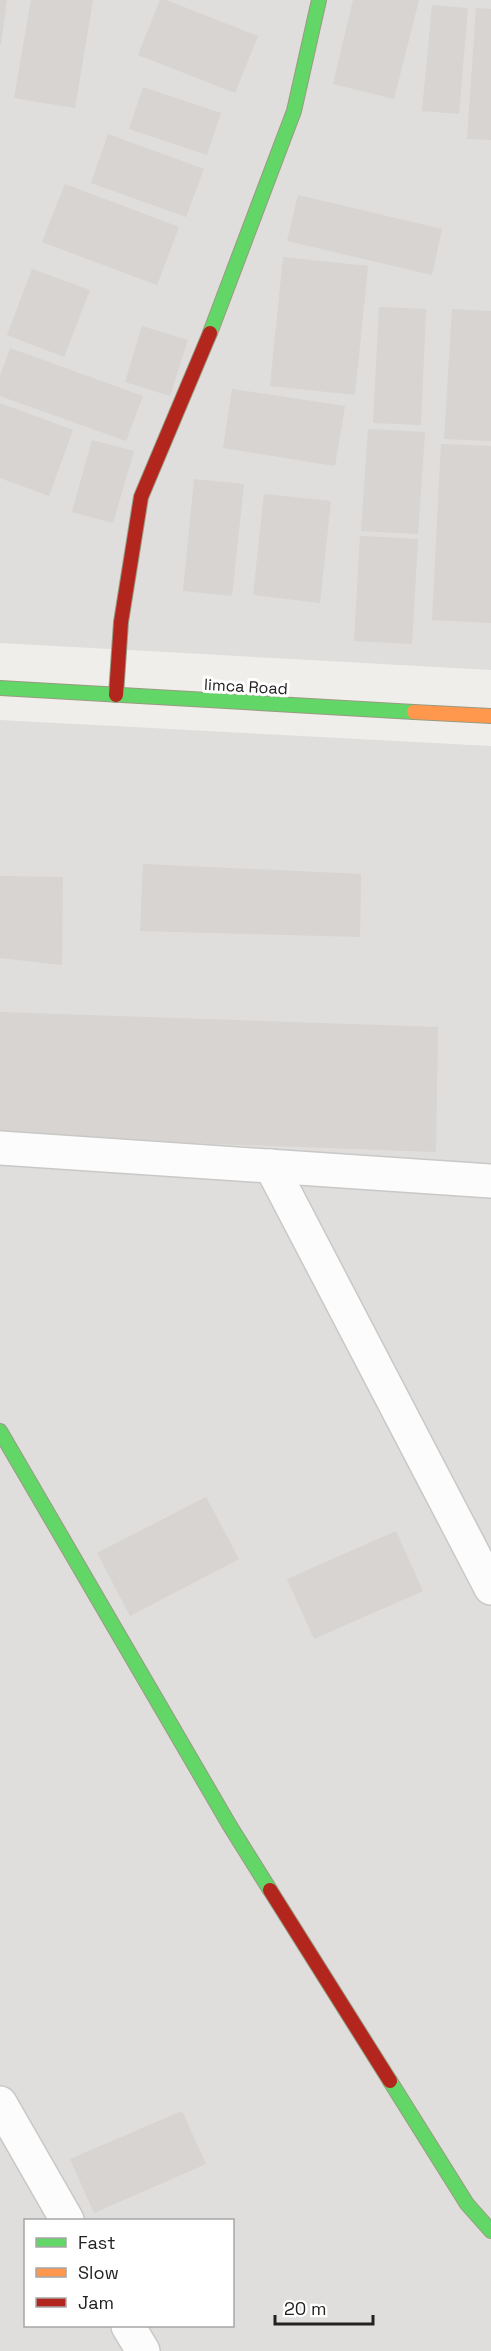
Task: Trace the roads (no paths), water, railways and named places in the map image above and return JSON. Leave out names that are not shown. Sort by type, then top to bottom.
[{"type":"street","points":[[116,695],[121,622],[141,497],[204,348],[294,111],[319,0]]},
{"type":"street","name":"limca Road","points":[[0,688],[491,716]]},
{"type":"street","points":[[0,1148],[491,1181]]},
{"type":"street","points":[[271,1166],[491,1588]]},
{"type":"street","points":[[0,1431],[230,1826],[467,2204],[491,2231]]},
{"type":"street","points":[[0,2103],[67,2219]]},
{"type":"street","points":[[129,2327],[143,2351]]}]
